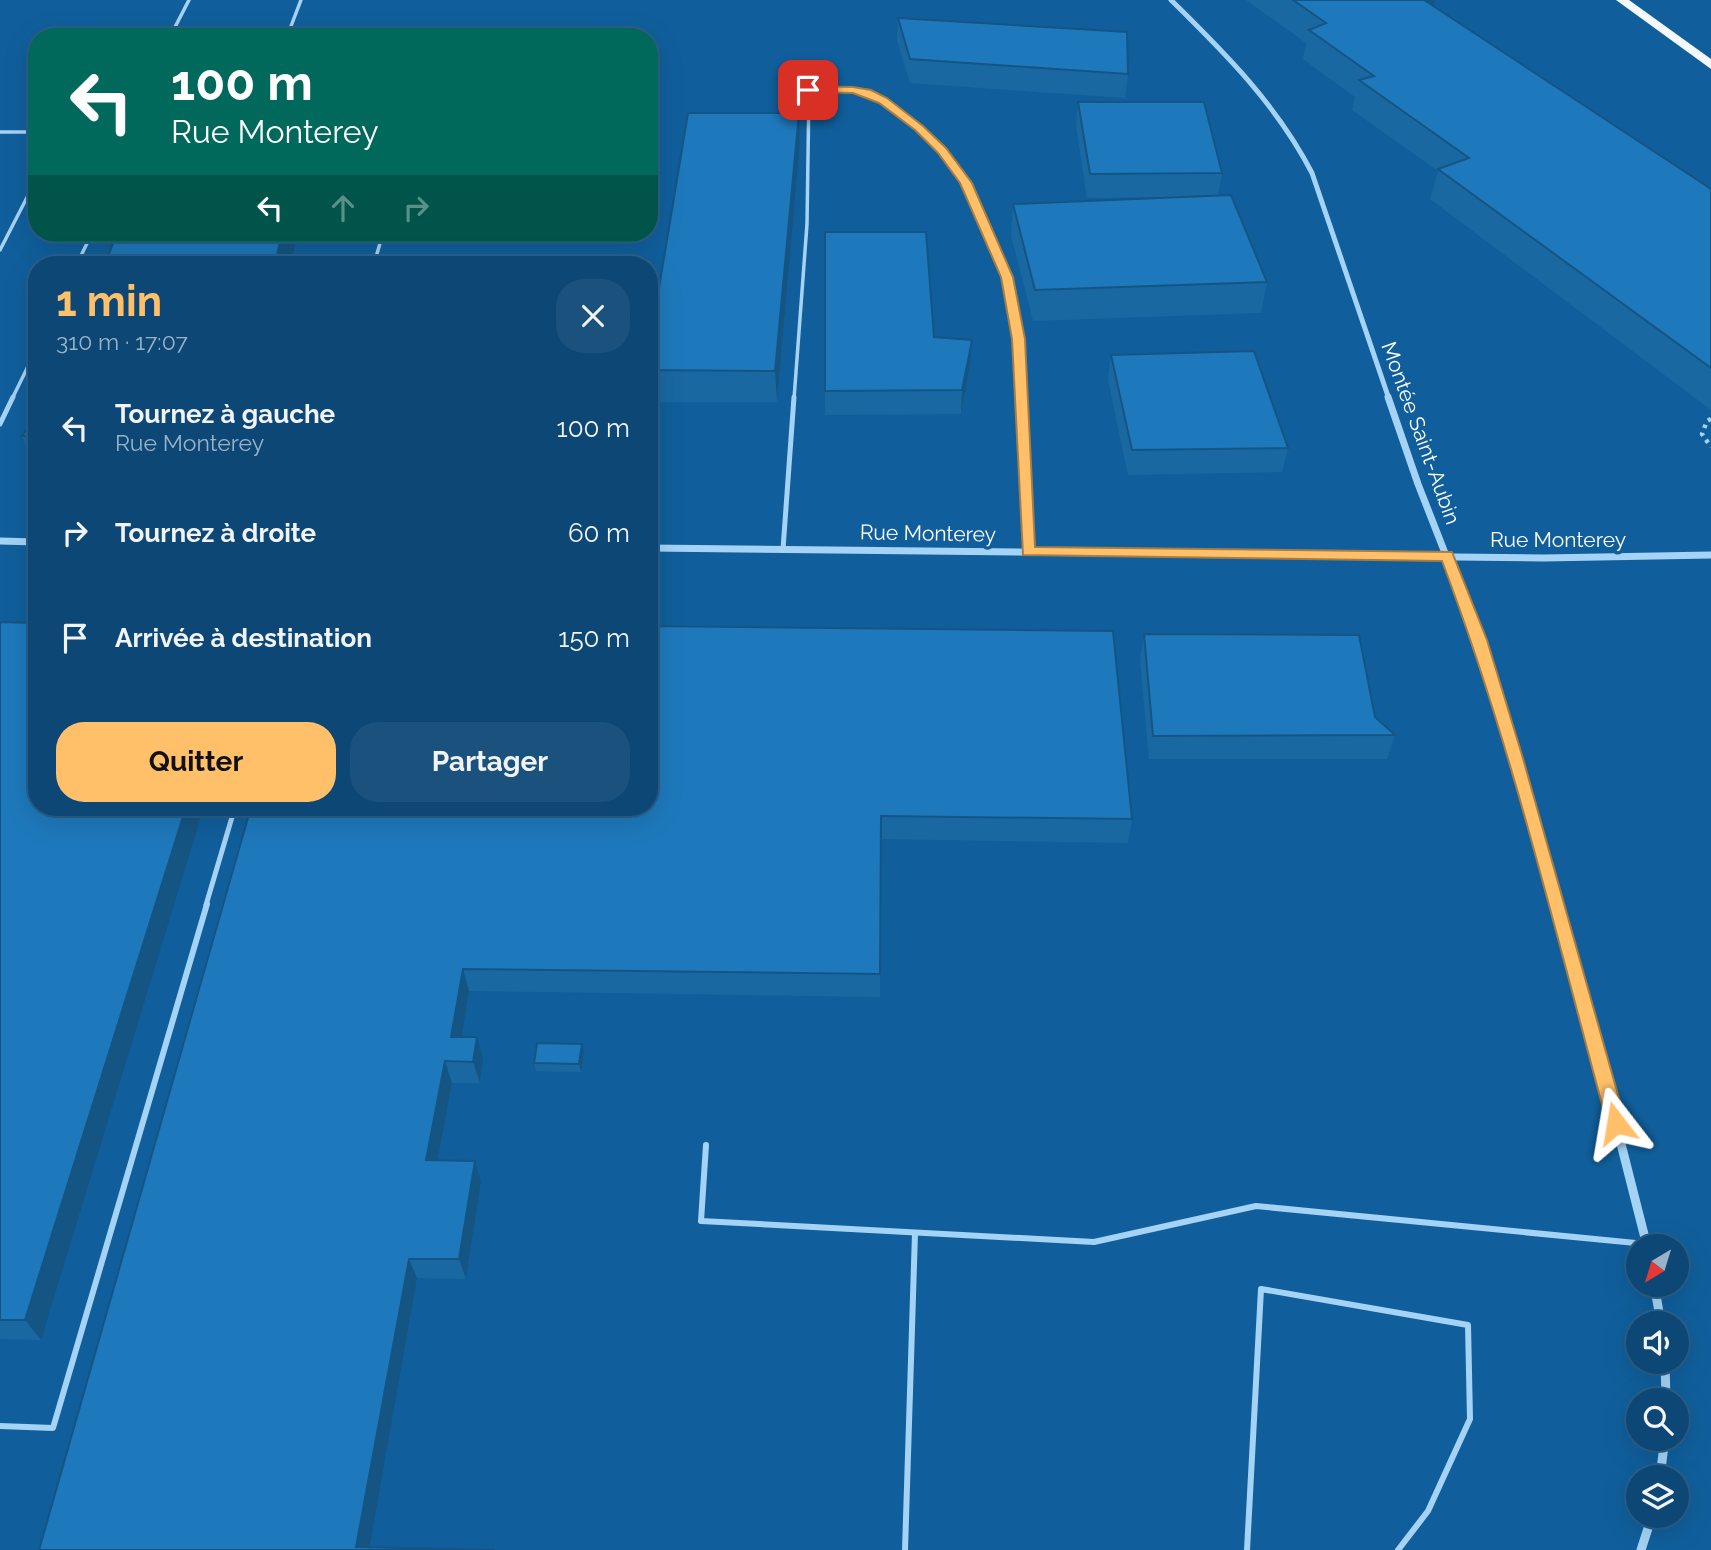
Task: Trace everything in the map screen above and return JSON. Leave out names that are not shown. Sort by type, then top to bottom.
[{"type":"main road","points":[[1622,0],[1711,65]]},
{"type":"street","name":"Montée Saint-Aubin","points":[[1171,0],[1251,79],[1299,146],[1326,211],[1418,484],[1479,640],[1586,1006],[1643,1234]]},
{"type":"street","points":[[0,541],[28,541]]},
{"type":"street","name":"Rue Monterey","points":[[658,548],[1544,558],[1711,555]]},
{"type":"street","points":[[1641,1550],[1648,1528]]},
{"type":"lane","points":[[175,28],[189,0]]},
{"type":"lane","points":[[290,28],[301,0]]},
{"type":"lane","points":[[783,549],[807,224],[808,90],[829,90],[867,93],[883,101],[919,128],[942,150],[966,183],[996,247],[1007,277],[1018,339],[1028,551]]},
{"type":"lane","points":[[0,132],[28,132]]},
{"type":"lane","points":[[0,250],[28,195]]},
{"type":"lane","points":[[0,424],[28,366]]},
{"type":"lane","points":[[0,1426],[52,1428],[231,816]]},
{"type":"lane","points":[[706,1145],[701,1221],[1094,1242],[1256,1206],[1626,1243]]},
{"type":"lane","points":[[905,1550],[915,1233]]},
{"type":"lane","points":[[1247,1550],[1261,1289],[1468,1325],[1470,1419],[1428,1511],[1398,1550]]},
{"type":"path","points":[[1711,419],[1707,421],[1702,434],[1711,447]]},
{"type":"building","points":[[1293,0],[1424,0],[1711,189],[1711,368],[1438,169],[1469,158],[1359,80],[1374,76],[1309,30],[1326,23]]},
{"type":"building","points":[[898,18],[1127,32],[1128,74],[910,59]]},
{"type":"building","points":[[1078,102],[1204,102],[1222,173],[1090,174]]},
{"type":"building","points":[[688,113],[799,113],[775,371],[658,370],[658,294]]},
{"type":"building","points":[[1231,195],[1267,282],[1035,290],[1013,204]]},
{"type":"building","points":[[825,232],[926,232],[934,337],[972,340],[962,390],[825,391]]},
{"type":"building","points":[[114,242],[280,242],[277,256],[108,256]]},
{"type":"building","points":[[1254,351],[1288,448],[1132,450],[1111,355]]},
{"type":"building","points":[[0,622],[28,623],[28,816],[183,816],[25,1320],[0,1320]]},
{"type":"building","points":[[658,626],[1113,631],[1132,819],[881,816],[880,974],[463,969],[451,1037],[477,1037],[473,1062],[445,1061],[426,1160],[475,1161],[459,1259],[409,1259],[356,1547],[495,1550],[39,1550],[248,816],[658,816]]},
{"type":"building","points":[[1144,634],[1359,635],[1375,717],[1395,735],[1153,736]]},
{"type":"building","points":[[537,1043],[582,1044],[579,1064],[534,1063]]},
{"type":"route","points":[[808,90],[853,90],[883,101],[919,128],[942,150],[966,183],[1007,277],[1018,339],[1028,551],[1447,556],[1479,640],[1514,755],[1586,1006],[1616,1123]]}]
